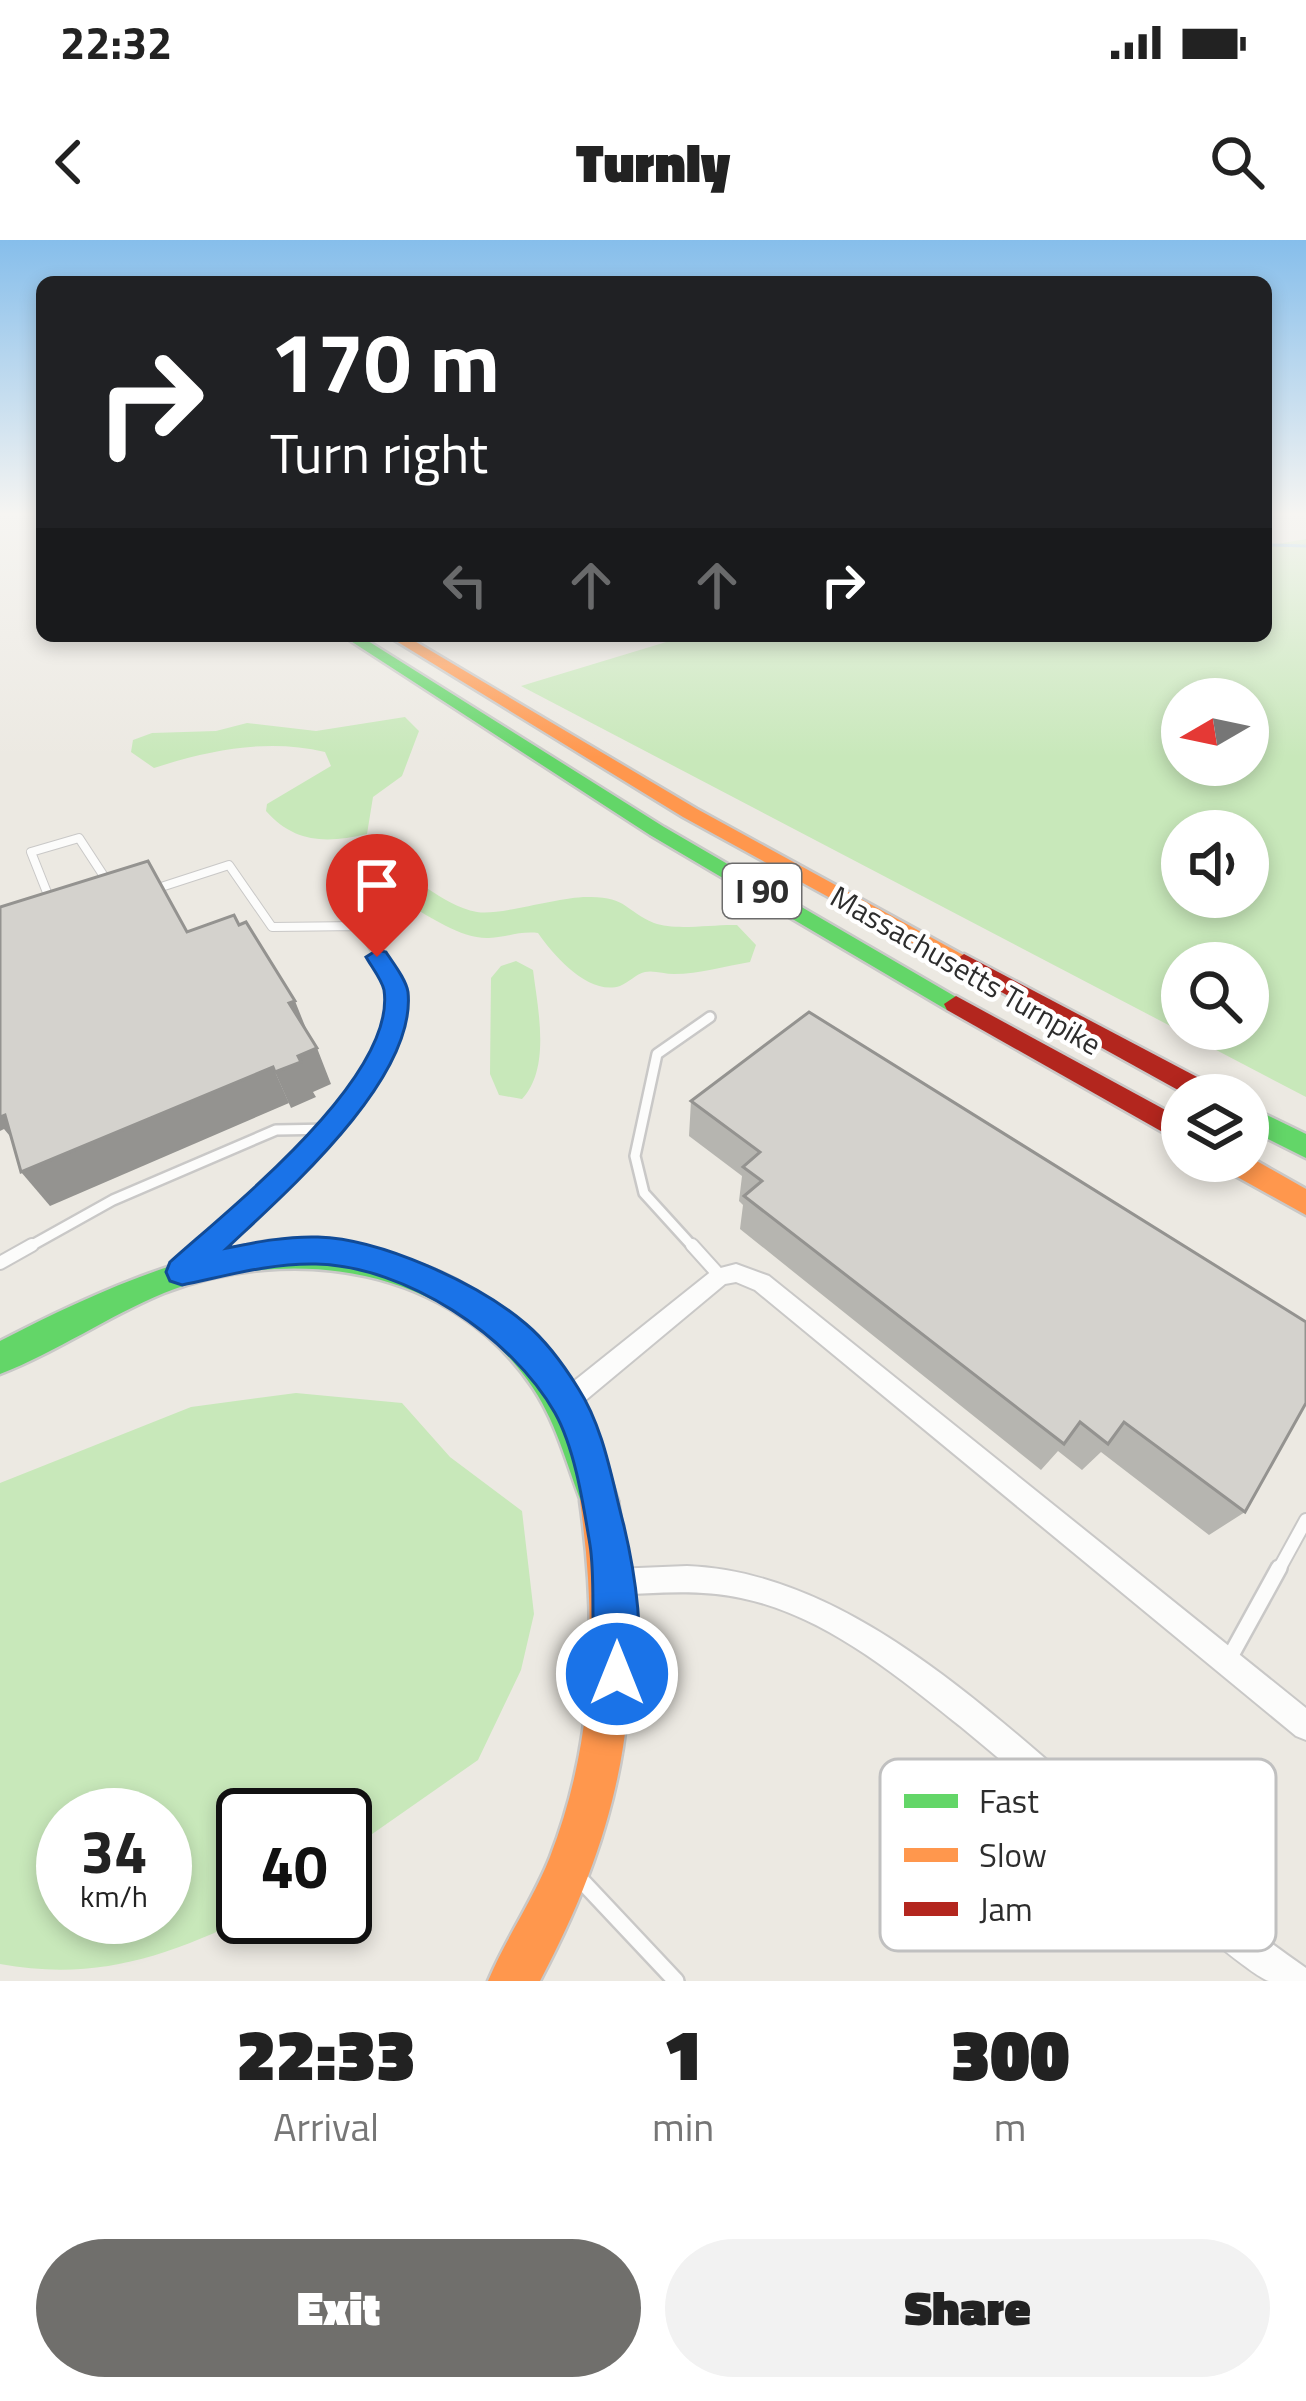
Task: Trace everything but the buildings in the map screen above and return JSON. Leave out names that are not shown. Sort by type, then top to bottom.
[{"type":"main road","name":"Massachusetts Turnpike","points":[[359,642],[526,752],[673,840],[1161,1120]]},
{"type":"main road","name":"Massachusetts Turnpike","points":[[405,642],[689,813],[1170,1074]]},
{"type":"main road","points":[[1269,1127],[1306,1147]]},
{"type":"main road","points":[[1269,1181],[1306,1202]]},
{"type":"main road","points":[[0,1358],[133,1287],[227,1259],[304,1251],[381,1264],[452,1292],[489,1314],[545,1368],[567,1401],[584,1442],[614,1582],[619,1648],[616,1700],[603,1766],[568,1867],[513,1981]]},
{"type":"street","points":[[567,1401],[721,1276],[736,1273],[762,1282],[1306,1726]]},
{"type":"street","points":[[614,1582],[679,1579],[758,1589],[845,1627],[932,1685],[1020,1759]]},
{"type":"street","points":[[1252,1951],[1296,1981]]},
{"type":"lane","points":[[56,916],[32,852],[79,838],[120,900]]},
{"type":"lane","points":[[142,893],[229,865],[272,927],[359,926],[396,988],[391,1035],[334,1129],[182,1272]]},
{"type":"lane","points":[[710,1018],[657,1054],[635,1156],[644,1193],[721,1276]]},
{"type":"lane","points":[[0,1263],[113,1200],[276,1130],[334,1129]]},
{"type":"lane","points":[[1228,1662],[1306,1520]]},
{"type":"lane","points":[[568,1867],[676,1981]]},
{"type":"green space","points":[[1272,594],[1306,594],[1306,1097],[1216,1050],[1269,1050],[1269,942],[1161,942],[1161,1021],[521,686],[666,642],[1272,642]]},
{"type":"green space","points":[[405,717],[419,731],[402,776],[373,797],[367,834],[339,839],[300,835],[266,811],[267,804],[331,766],[325,752],[282,746],[239,748],[154,768],[131,752],[133,740],[152,733],[216,731],[247,723],[316,731]]},
{"type":"green space","points":[[378,865],[477,912],[600,897],[663,925],[737,925],[756,945],[750,962],[683,974],[648,972],[608,988],[585,980],[563,963],[538,933],[478,937],[407,904],[383,907],[365,901],[351,891],[351,877]]},
{"type":"green space","points":[[516,961],[533,970],[540,1038],[537,1071],[522,1099],[499,1095],[490,1074],[491,978],[501,966]]},
{"type":"green space","points":[[296,1393],[402,1403],[450,1457],[522,1511],[534,1614],[521,1670],[478,1760],[372,1834],[372,1788],[216,1788],[216,1931],[192,1942],[192,1788],[36,1788],[36,1944],[187,1944],[97,1967],[66,1970],[0,1964],[0,1483],[191,1407]]},
{"type":"traffic: fast","points":[[359,642],[657,831],[956,1004]]},
{"type":"traffic: fast","points":[[1269,1127],[1306,1147]]},
{"type":"traffic: fast","points":[[0,1358],[107,1303],[214,1264],[269,1254],[324,1254],[381,1265],[473,1306],[524,1350],[562,1404],[599,1501]]},
{"type":"traffic: slow","points":[[405,642],[690,813],[964,962]]},
{"type":"traffic: slow","points":[[1269,1182],[1306,1203]]},
{"type":"traffic: slow","points":[[513,1981],[570,1865],[603,1749],[613,1629],[599,1501]]},
{"type":"traffic: jam","points":[[964,962],[1170,1074]]},
{"type":"traffic: jam","points":[[956,1004],[1161,1120]]},
{"type":"route","points":[[377,957],[396,988],[391,1035],[334,1129],[182,1272],[272,1252],[320,1250],[360,1257],[452,1292],[516,1336],[567,1401],[584,1442],[609,1543],[617,1674]]}]
